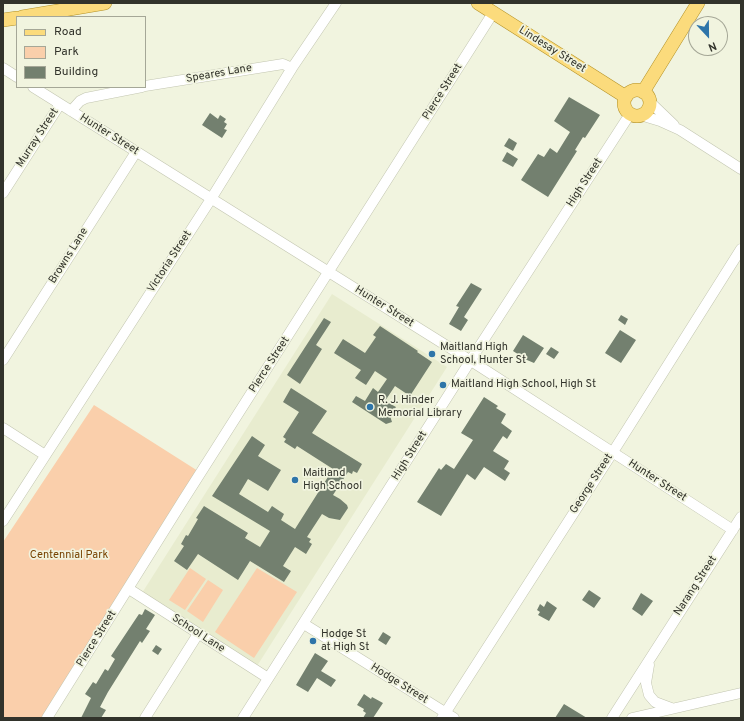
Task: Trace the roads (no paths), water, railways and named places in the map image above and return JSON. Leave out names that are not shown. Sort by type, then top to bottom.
[{"type":"main road","points":[[28,16],[105,3]]},
{"type":"main road","name":"Lindesay Street","points":[[478,3],[626,97]]},
{"type":"main road","points":[[646,97],[638,90],[632,91],[626,97],[624,106],[635,115],[648,110],[646,97],[698,3]]},
{"type":"main road","points":[[3,20],[16,18]]},
{"type":"street","name":"Victoria Street","points":[[3,521],[211,199],[292,68],[336,3]]},
{"type":"street","name":"Pierce Street","points":[[47,718],[182,502],[493,13]]},
{"type":"street","name":"Speares Lane","points":[[146,86],[283,64],[292,68]]},
{"type":"street","points":[[3,68],[16,75]]},
{"type":"street","name":"Hunter Street","points":[[35,88],[470,361],[733,530]]},
{"type":"street","points":[[71,111],[80,101],[86,98],[137,88]]},
{"type":"street","points":[[646,97],[680,130]]},
{"type":"street","name":"Murray Street","points":[[3,193],[60,104]]},
{"type":"street","points":[[635,115],[660,121],[680,130],[741,169]]},
{"type":"street","name":"High Street","points":[[243,718],[470,361],[635,115]]},
{"type":"street","name":"Browns Lane","points":[[3,360],[136,152]]},
{"type":"street","name":"George Street","points":[[447,716],[741,249]]},
{"type":"street","points":[[3,428],[45,455]]},
{"type":"street","name":"Narang Street","points":[[612,718],[651,655],[741,517]]},
{"type":"street","name":"School Lane","points":[[129,589],[268,678]]},
{"type":"street","name":"Hodge Street","points":[[304,624],[447,716]]},
{"type":"street","points":[[145,718],[198,634]]},
{"type":"street","name":"Narang Street","points":[[651,655],[646,678],[647,690],[655,702],[671,708]]},
{"type":"street","points":[[632,718],[671,708],[741,694]]},
{"type":"place","name":"Maitland High School, Hunter St","points":[[432,354]]},
{"type":"place","name":"Maitland High School, High St","points":[[443,385]]},
{"type":"place","name":"R. J. Hinder Memorial Library","points":[[370,407]]},
{"type":"place","name":"Maitland High School","points":[[295,480]]},
{"type":"place","name":"Hodge St at High St","points":[[313,641]]},
{"type":"park label","name":"Centennial Park","points":[[69,556]]}]
